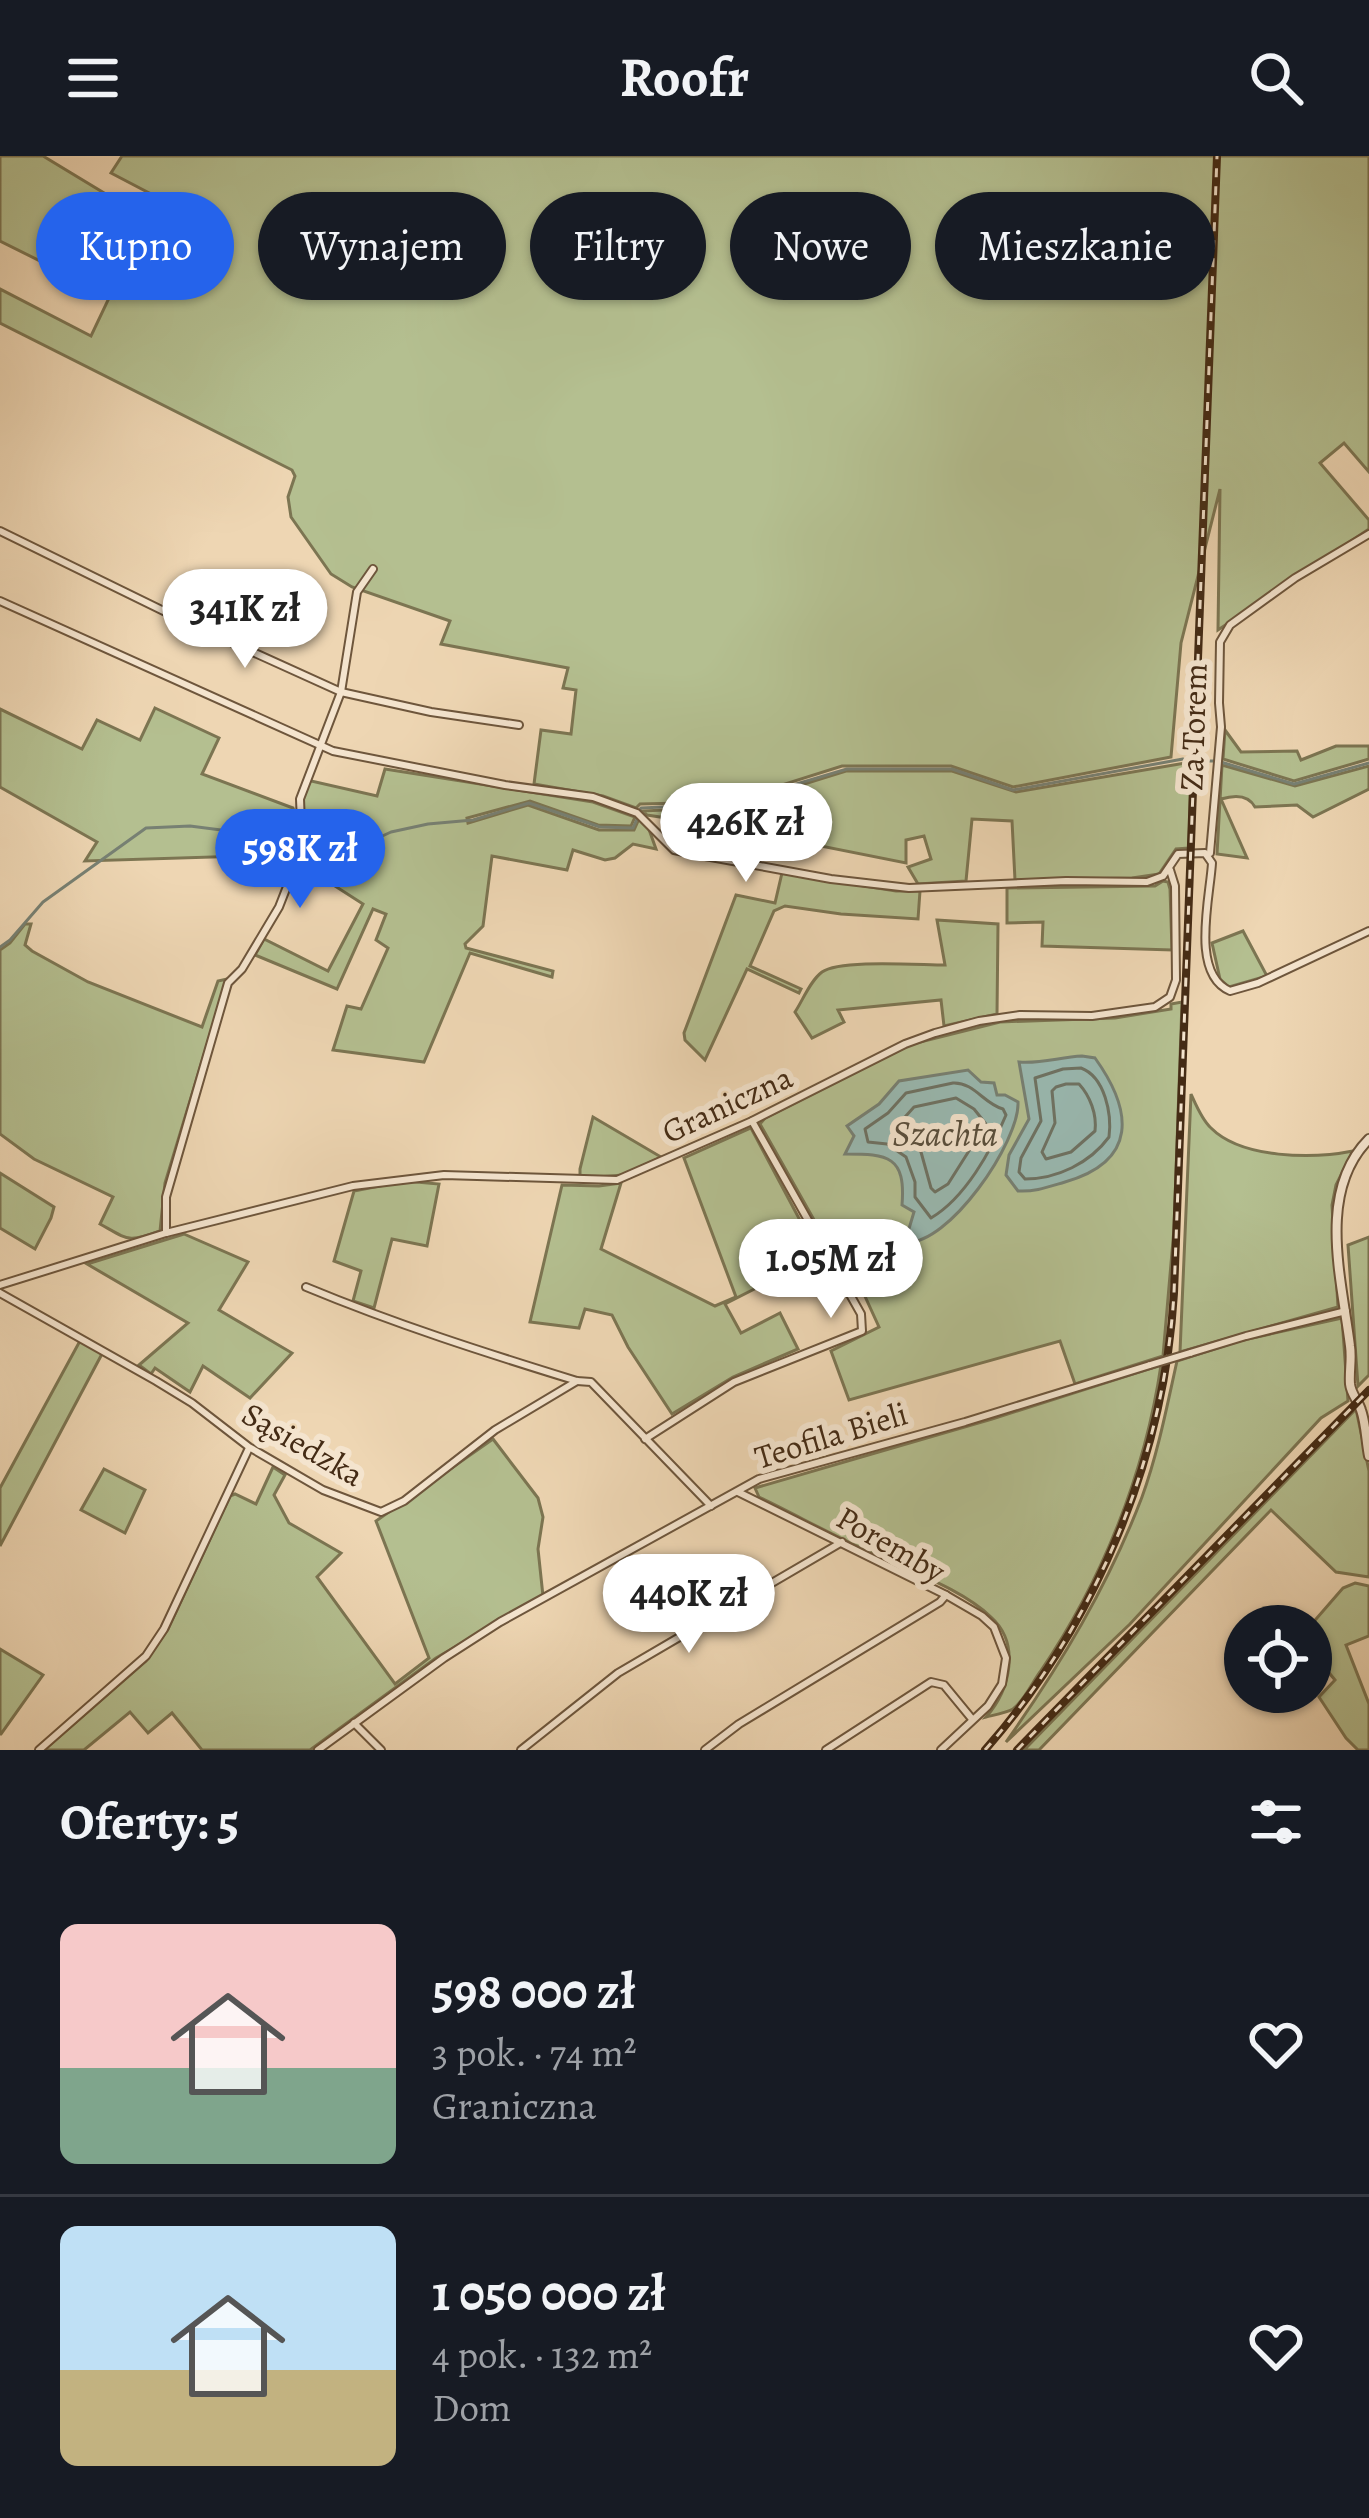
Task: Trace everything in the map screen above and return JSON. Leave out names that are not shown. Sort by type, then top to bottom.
[{"type":"street","points":[[0,531],[341,692],[519,725]]},
{"type":"street","name":"Za Torem","points":[[1208,855],[1221,727],[1220,642],[1230,625],[1295,578],[1369,534]]},
{"type":"street","points":[[166,1233],[166,1197],[228,983],[242,969],[279,908],[302,848],[300,799],[341,692],[357,592],[373,569]]},
{"type":"street","points":[[0,601],[334,751],[593,797],[637,813],[674,850],[909,888],[1147,882],[1163,876],[1178,854],[1208,855],[1206,946],[1210,970],[1230,991],[1369,931]]},
{"type":"street","name":"Graniczna","points":[[0,1289],[166,1233],[353,1186],[478,1174],[616,1180],[752,1121],[891,1050],[935,1034],[1020,1015],[1092,1016],[1161,1004],[1172,994],[1176,980],[1175,891],[1170,868]]},
{"type":"street","points":[[645,1439],[734,1382],[862,1331],[861,1314],[752,1121]]},
{"type":"street","points":[[1369,1139],[1355,1154],[1337,1210],[1350,1385],[1361,1412],[1369,1456]]},
{"type":"street","points":[[306,1287],[385,1319],[591,1382],[711,1505]]},
{"type":"street","name":"Sąsiedzka","points":[[0,1289],[174,1392],[249,1447],[323,1490],[381,1512],[404,1501],[494,1430],[578,1381]]},
{"type":"street","name":"Teofila Bieli","points":[[318,1750],[500,1622],[748,1485],[1246,1336],[1346,1311]]},
{"type":"street","points":[[39,1750],[146,1655],[164,1629],[249,1447]]},
{"type":"street","points":[[748,1485],[759,1502]]},
{"type":"street","name":"Poremby","points":[[705,1750],[946,1595],[736,1492]]},
{"type":"street","points":[[828,1535],[829,1550]]},
{"type":"street","points":[[521,1750],[618,1673],[842,1542]]},
{"type":"street","points":[[941,1750],[988,1706],[1005,1675],[1006,1658],[991,1624],[946,1595]]},
{"type":"street","points":[[826,1750],[934,1682],[944,1685],[973,1720]]},
{"type":"street","points":[[355,1723],[381,1750]]},
{"type":"green space","points":[[0,156],[43,156],[102,192],[36,192],[36,259],[0,241]]},
{"type":"green space","points":[[122,156],[1369,156],[1369,472],[1344,443],[1320,463],[1369,520],[1369,529],[1218,630],[1220,489],[1181,643],[1171,757],[1013,787],[951,766],[842,766],[728,802],[640,804],[636,808],[603,796],[534,784],[541,730],[571,734],[576,690],[563,688],[568,668],[441,644],[450,621],[352,587],[331,574],[291,517],[292,470],[0,323],[0,289],[91,336],[108,300],[234,300],[234,192],[147,192],[111,173]]},
{"type":"green space","points":[[155,708],[219,738],[202,774],[293,808],[298,833],[286,871],[244,856],[85,861],[97,842],[0,787],[0,709],[82,749],[97,720],[140,740]]},
{"type":"green space","points":[[1225,730],[1241,752],[1297,751],[1301,760],[1336,746],[1369,746],[1369,759],[1294,781],[1223,759]]},
{"type":"green space","points":[[1191,762],[1189,848],[1176,849],[1159,874],[1132,878],[1015,880],[1012,821],[972,819],[966,881],[918,884],[908,867],[931,859],[924,836],[906,840],[906,863],[642,811],[730,807],[846,771],[952,771],[1016,792]]},
{"type":"green space","points":[[1222,765],[1295,786],[1369,766],[1369,789],[1313,817],[1297,805],[1255,807],[1240,797],[1221,799],[1247,858],[1217,854]]},
{"type":"green space","points":[[385,769],[593,802],[635,817],[631,826],[598,825],[530,801],[467,818],[468,823],[528,805],[599,830],[634,830],[639,819],[647,824],[656,849],[633,844],[605,860],[573,850],[567,870],[492,856],[483,926],[466,948],[553,971],[552,977],[470,953],[424,1062],[333,1050],[347,1006],[361,1009],[388,948],[376,940],[386,914],[373,909],[337,989],[255,955],[264,939],[328,971],[363,904],[300,869],[304,843],[364,843],[304,838],[307,780],[377,796]]},
{"type":"green space","points":[[782,873],[920,891],[918,919],[785,906],[774,911],[750,966],[801,989],[799,993],[747,969],[705,1060],[684,1033],[736,895],[775,903]]},
{"type":"green space","points":[[1163,881],[1170,889],[1172,950],[1042,946],[1043,922],[1007,923],[1007,888],[1155,886]]},
{"type":"green space","points":[[937,920],[998,924],[997,1014],[944,1026],[941,1000],[838,1010],[844,1022],[812,1038],[795,1012],[822,972],[845,965],[945,965]]},
{"type":"green space","points":[[25,924],[31,924],[25,945],[32,951],[88,982],[202,1027],[218,981],[227,979],[165,1183],[160,1231],[129,1238],[100,1224],[113,1197],[34,1159],[0,1134],[0,950]]},
{"type":"green space","points":[[1243,931],[1267,976],[1229,987],[1220,979],[1212,943]]},
{"type":"green space","points":[[1182,1002],[1174,1229],[1163,1356],[1075,1384],[1060,1341],[849,1400],[831,1351],[879,1327],[842,1246],[831,1250],[760,1124],[765,1118],[912,1044],[1000,1022],[1115,1018],[1171,1009],[1171,1004]]},
{"type":"green space","points":[[1191,1094],[1208,1125],[1241,1146],[1299,1155],[1353,1151],[1332,1205],[1338,1307],[1180,1352]]},
{"type":"green space","points":[[593,1117],[661,1157],[623,1175],[585,1178],[580,1169]]},
{"type":"green space","points":[[751,1128],[819,1256],[725,1304],[741,1333],[780,1313],[798,1349],[733,1377],[672,1414],[612,1315],[585,1309],[579,1328],[530,1322],[562,1185],[621,1183],[601,1249],[715,1306],[736,1297],[684,1158]]},
{"type":"green space","points":[[0,1173],[54,1207],[35,1249],[0,1228]]},
{"type":"green space","points":[[405,1181],[439,1184],[427,1246],[392,1239],[374,1308],[353,1301],[361,1271],[334,1261],[354,1191]]},
{"type":"green space","points":[[184,1234],[248,1262],[219,1310],[292,1353],[250,1398],[203,1366],[190,1392],[155,1368],[151,1374],[139,1365],[188,1323],[87,1264]]},
{"type":"green space","points":[[1369,1237],[1369,1375],[1358,1386],[1348,1245]]},
{"type":"green space","points":[[1342,1318],[1348,1401],[1321,1418],[1130,1624],[1006,1742],[1082,1624],[1129,1530],[1153,1464],[1177,1361],[1239,1341]]},
{"type":"green space","points":[[81,1339],[103,1352],[0,1546],[0,1488]]},
{"type":"green space","points":[[1161,1365],[1132,1486],[1101,1564],[1028,1692],[1017,1706],[1003,1713],[986,1717],[1001,1694],[1009,1667],[1006,1640],[991,1617],[951,1589],[759,1497],[755,1488],[992,1419]]},
{"type":"green space","points":[[1356,1409],[1369,1471],[1369,1577],[1336,1572],[1271,1510],[1039,1750],[1024,1750]]},
{"type":"green space","points":[[493,1439],[538,1498],[543,1517],[538,1549],[543,1596],[436,1658],[310,1750],[202,1750],[172,1713],[148,1733],[130,1712],[84,1750],[44,1750],[146,1661],[168,1629],[230,1496],[256,1504],[273,1467],[285,1475],[274,1495],[289,1523],[341,1553],[317,1577],[395,1684],[429,1658],[376,1521]]},
{"type":"green space","points":[[104,1469],[145,1490],[125,1533],[81,1510]]},
{"type":"green space","points":[[1355,1583],[1369,1586],[1369,1636],[1346,1645],[1369,1704],[1369,1750],[1358,1750],[1330,1713],[1335,1680],[1332,1605],[1328,1605],[1343,1588]]},
{"type":"green space","points":[[0,1649],[43,1675],[1,1734],[0,1734]]},
{"type":"water","points":[[1095,1058],[1117,1097],[1122,1132],[1117,1148],[1089,1173],[1018,1191],[1006,1175],[1009,1155],[1029,1119],[1019,1062]]},
{"type":"water","name":"Szachta","points":[[968,1070],[981,1082],[994,1083],[997,1095],[1018,1102],[1007,1141],[960,1210],[941,1228],[905,1242],[914,1212],[902,1205],[897,1167],[883,1157],[845,1154],[854,1136],[847,1126],[879,1104],[899,1081]]},
{"type":"waterway","points":[[640,810],[729,804],[847,769],[952,769],[1013,790],[1183,759]]},
{"type":"waterway","points":[[1210,761],[1215,761]]},
{"type":"waterway","points":[[1221,762],[1294,784],[1369,763]]},
{"type":"waterway","points":[[306,841],[363,845],[391,832],[473,820],[529,803],[600,827],[633,828],[637,819]]},
{"type":"waterway","points":[[0,947],[43,902],[146,828],[190,826],[298,840]]},
{"type":"railway","points":[[985,1750],[1060,1649],[1091,1595],[1139,1478],[1168,1355],[1217,156]]},
{"type":"railway","points":[[1017,1750],[1369,1390]]}]
